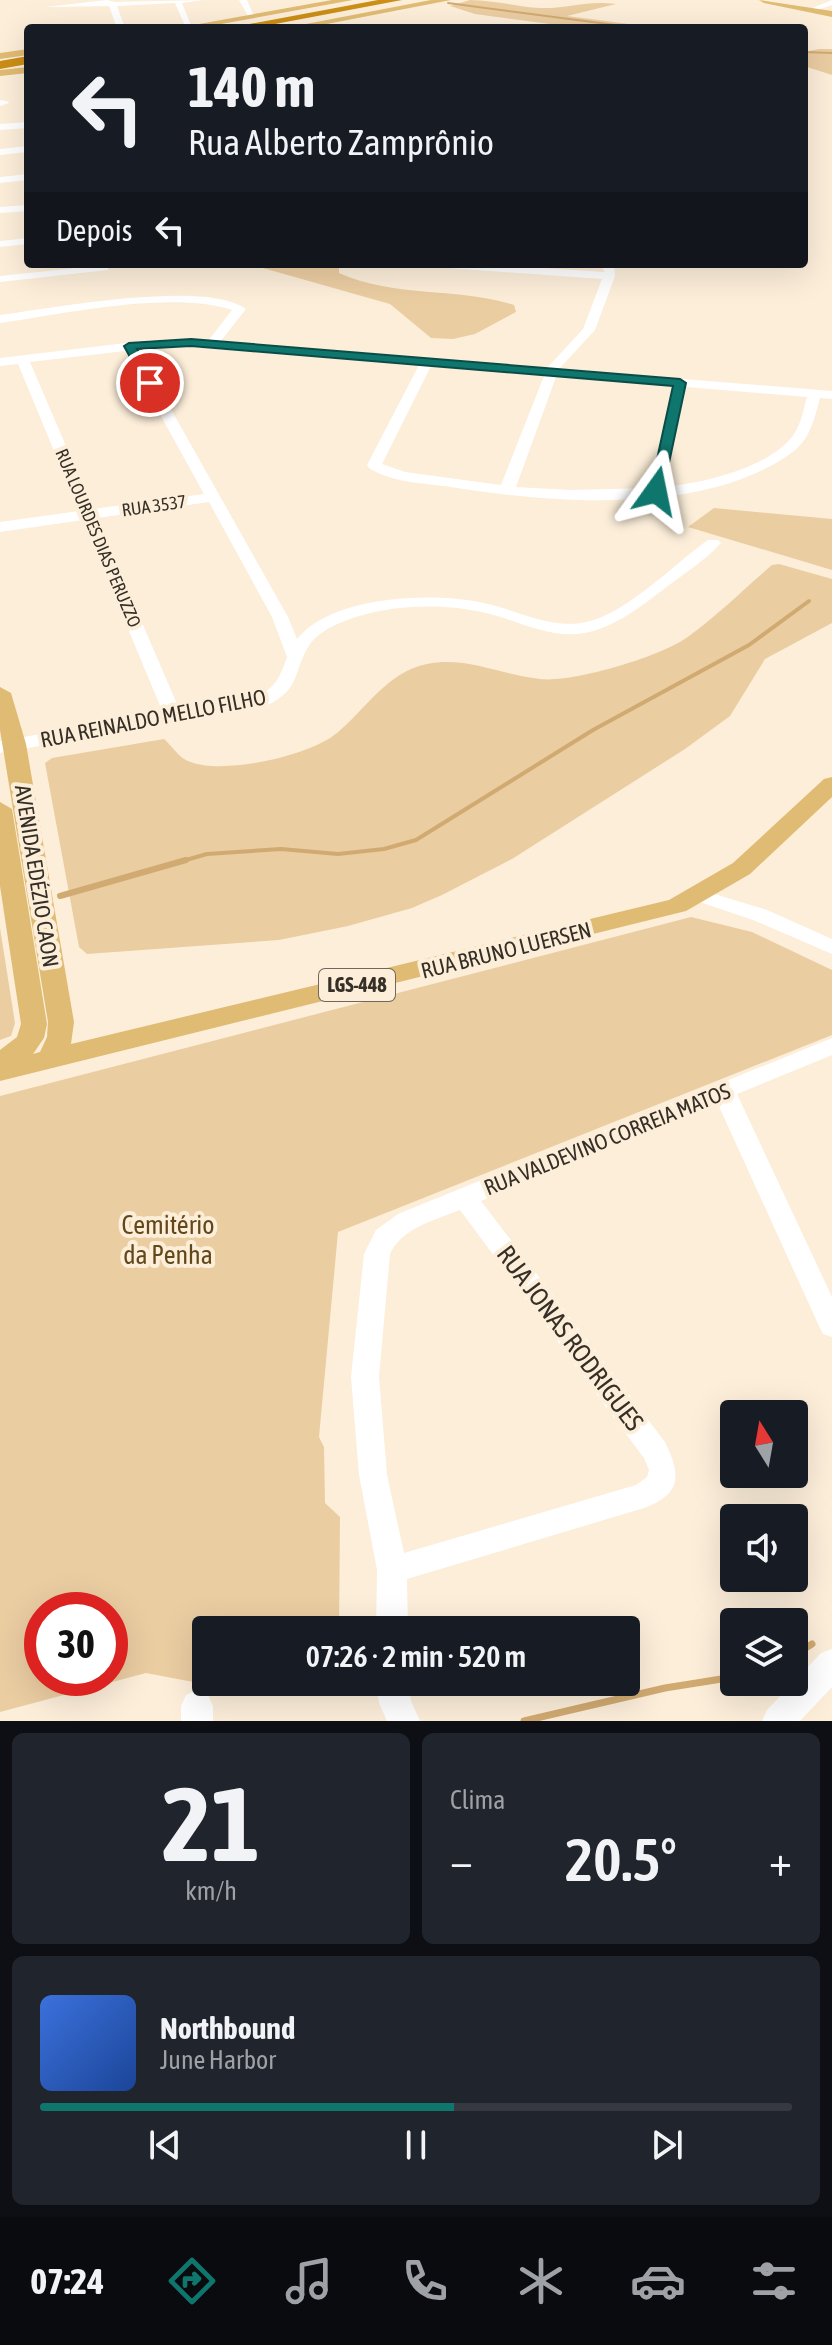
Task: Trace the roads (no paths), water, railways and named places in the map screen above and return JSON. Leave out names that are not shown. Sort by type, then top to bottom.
[{"type":"highway","points":[[257,24],[397,0]]},
{"type":"highway","points":[[0,62],[24,60]]},
{"type":"main road","points":[[204,24],[348,0]]},
{"type":"main road","points":[[312,24],[446,0]]},
{"type":"main road","points":[[764,0],[832,14]]},
{"type":"main road","points":[[0,62],[24,53]]},
{"type":"main road","points":[[0,73],[24,70]]},
{"type":"main road","name":"AVENIDA EDÉZIO CAON","points":[[0,693],[61,1022],[61,1037],[50,1059]]},
{"type":"main road","name":"RUA BRUNO LUERSEN","points":[[0,1071],[636,918],[701,896],[752,862],[832,784]]},
{"type":"main road","name":"AVENIDA EDÉZIO CAON","points":[[0,809],[34,1024],[33,1034],[23,1049],[0,1062]]},
{"type":"main road","points":[[61,1022],[73,1035],[110,1044]]},
{"type":"street","points":[[177,0],[185,24]]},
{"type":"street","points":[[51,18],[48,4],[199,0]]},
{"type":"street","points":[[243,0],[252,16]]},
{"type":"street","points":[[111,2],[119,24]]},
{"type":"street","points":[[811,10],[832,2]]},
{"type":"street","points":[[0,127],[24,125]]},
{"type":"street","points":[[0,152],[24,149]]},
{"type":"street","points":[[0,180],[24,177]]},
{"type":"street","points":[[0,210],[24,208]]},
{"type":"street","points":[[0,244],[24,241]]},
{"type":"street","points":[[0,279],[104,268]]},
{"type":"street","points":[[507,490],[552,372],[589,330],[608,270],[550,268]]},
{"type":"street","points":[[0,319],[162,300],[232,305],[240,309],[212,344]]},
{"type":"street","points":[[0,362],[178,342],[832,395]]},
{"type":"street","points":[[129,346],[280,617],[296,657]]},
{"type":"street","name":"RUA LOURDES DIAS PERUZZO","points":[[22,359],[174,718]]},
{"type":"street","points":[[427,362],[374,465],[416,477],[507,490],[595,495],[656,491],[727,477],[772,458],[803,433],[814,394]]},
{"type":"street","points":[[656,491],[680,383]]},
{"type":"street","name":"RUA 3537","points":[[0,527],[213,497]]},
{"type":"street","name":"RUA REINALDO MELLO FILHO","points":[[8,746],[174,718],[273,697],[290,682],[301,645],[315,632],[353,614],[422,602],[483,607],[552,628],[583,627],[610,617],[713,543]]},
{"type":"street","points":[[280,617],[315,632]]},
{"type":"street","points":[[701,896],[760,915],[832,947]]},
{"type":"street","name":"RUA VALDEVINO CORREIA MATOS","points":[[392,1570],[373,1475],[365,1377],[372,1284],[377,1254],[385,1237],[407,1221],[832,1046]]},
{"type":"street","points":[[724,1091],[832,1326]]},
{"type":"street","name":"RUA JONAS RODRIGUES","points":[[392,1570],[644,1495],[660,1484],[663,1470],[655,1451],[464,1197]]},
{"type":"street","points":[[392,1570],[392,1616]]},
{"type":"street","points":[[778,1721],[832,1664]]},
{"type":"street","points":[[394,1696],[404,1721]]},
{"type":"waterway","points":[[448,3],[608,24]]},
{"type":"waterway","points":[[808,52],[832,53]]},
{"type":"waterway","points":[[60,896],[207,854],[281,849],[338,854],[384,849],[416,840],[593,730],[749,645],[809,601]]},
{"type":"waterway","points":[[808,1646],[812,1644]]},
{"type":"waterway","points":[[524,1721],[665,1688],[720,1679]]},
{"type":"park label","name":"Cemitério da Penha","points":[[168,1240]]}]
